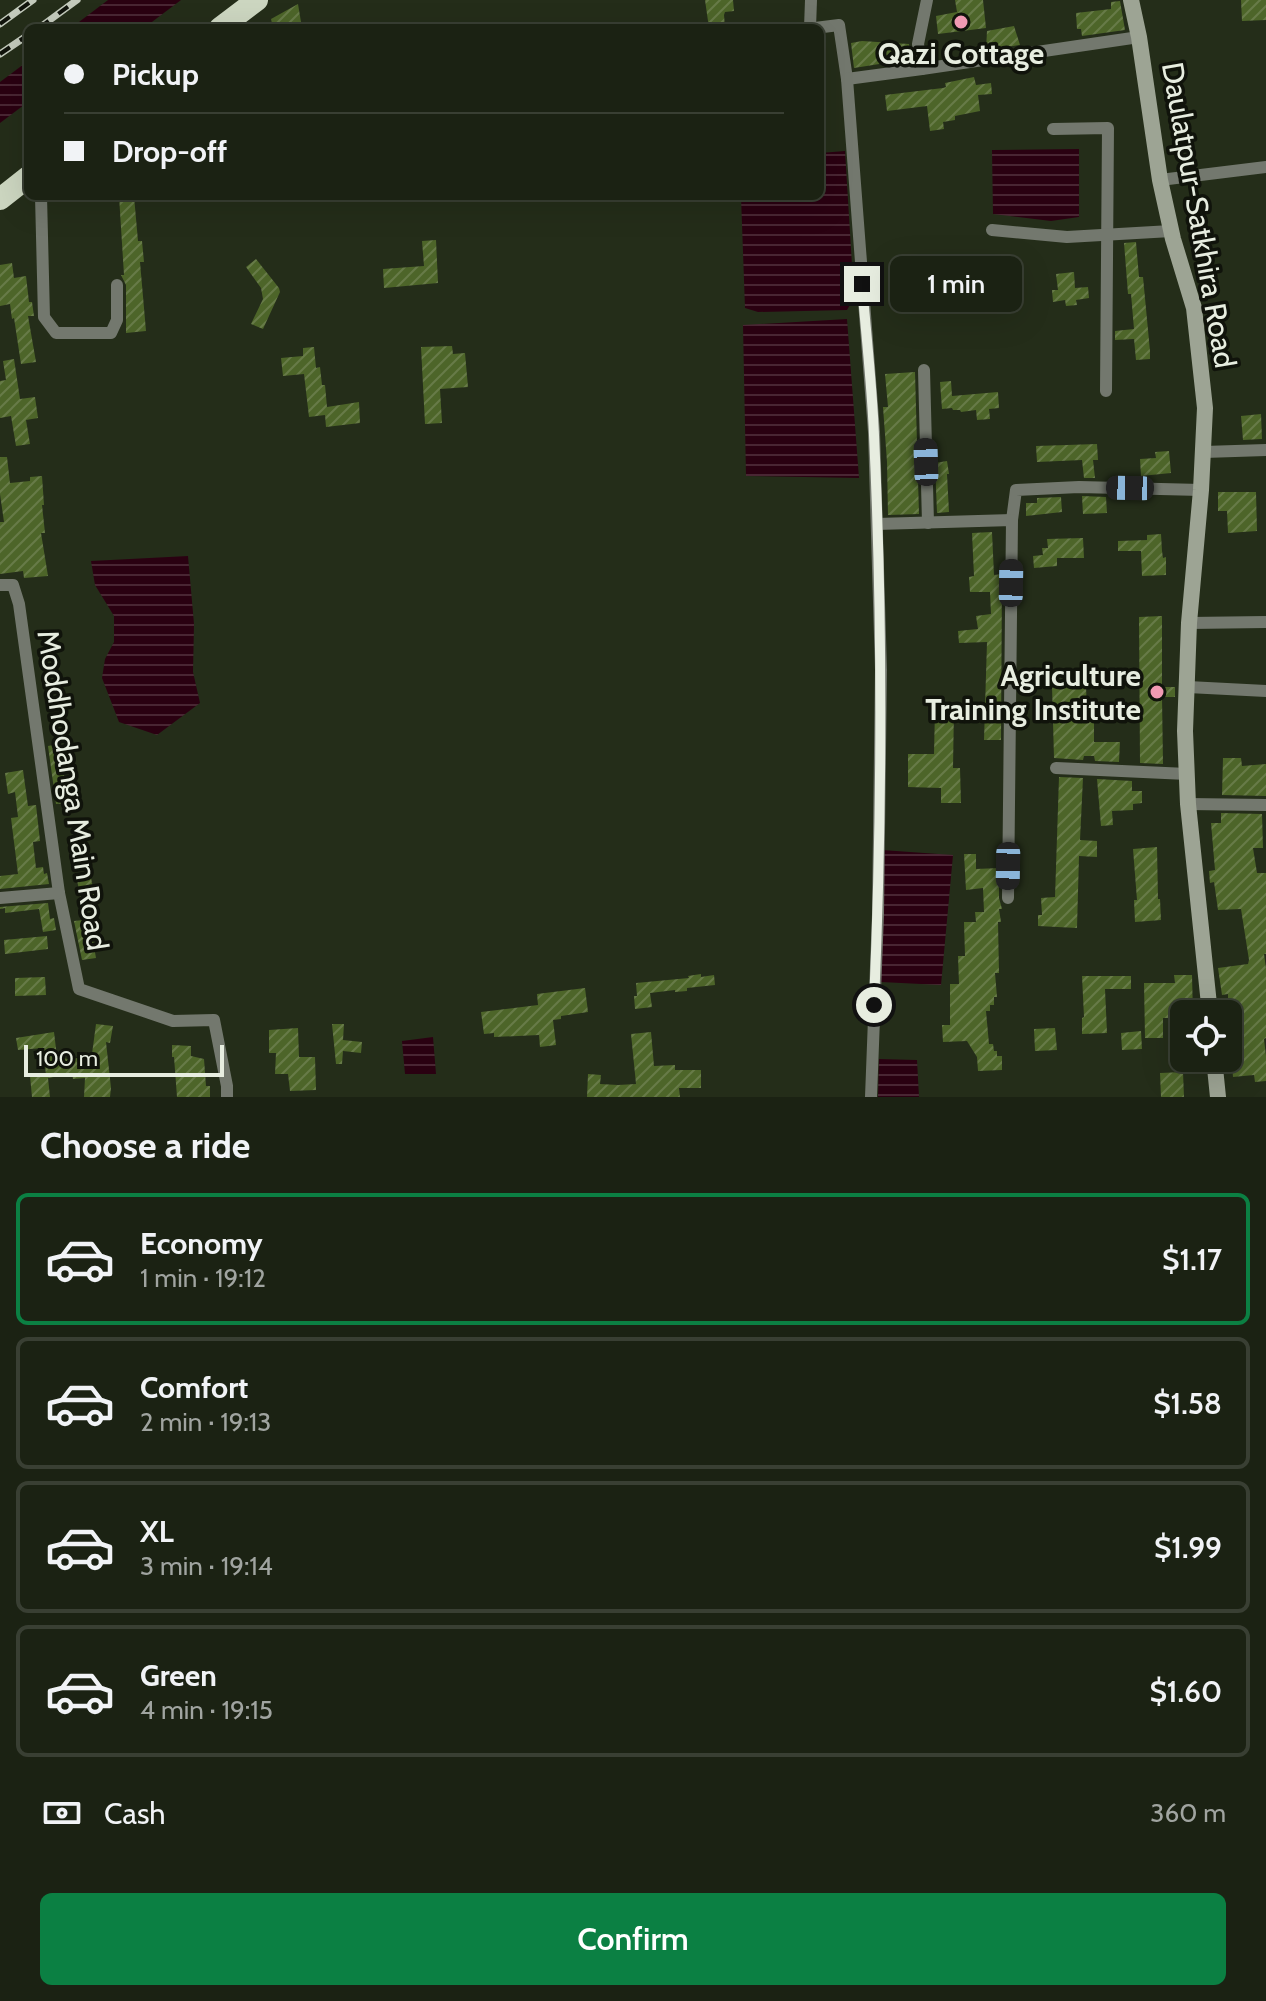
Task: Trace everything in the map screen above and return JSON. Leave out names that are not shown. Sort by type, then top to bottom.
[{"type":"highway","points":[[225,24],[257,0]]},
{"type":"highway","points":[[245,24],[277,0]]},
{"type":"highway","points":[[0,199],[24,180]]},
{"type":"highway","points":[[0,213],[24,195]]},
{"type":"main road","name":"Daulatpur-Satkhira Road","points":[[1131,0],[1160,180],[1171,231],[1194,308],[1205,408],[1189,623],[1185,731],[1188,804],[1209,1000]]},
{"type":"main road","points":[[1215,1072],[1218,1097]]},
{"type":"street","points":[[811,0],[812,24]]},
{"type":"street","points":[[922,69],[918,44],[927,0]]},
{"type":"street","points":[[824,27],[839,25],[847,79],[874,432],[881,670],[878,914],[871,1097]]},
{"type":"street","points":[[847,79],[1139,37]]},
{"type":"street","points":[[1053,129],[1108,128],[1106,391]]},
{"type":"street","points":[[1160,180],[1266,167]]},
{"type":"street","points":[[41,200],[44,317],[56,333],[111,333],[117,320],[117,285]]},
{"type":"street","points":[[992,230],[1067,237],[1171,231]]},
{"type":"street","points":[[924,370],[928,523]]},
{"type":"street","points":[[1204,452],[1266,450]]},
{"type":"street","points":[[1008,898],[1012,520],[1016,490],[1079,487],[1201,490]]},
{"type":"street","points":[[877,524],[1012,520]]},
{"type":"street","name":"Moddhodanga Main Road","points":[[0,585],[13,585],[19,604],[59,893],[79,989],[173,1021],[214,1020],[227,1097]]},
{"type":"street","points":[[1189,623],[1266,622]]},
{"type":"street","points":[[1188,687],[1266,691]]},
{"type":"street","points":[[1056,768],[1187,774]]},
{"type":"street","points":[[1188,804],[1266,805]]},
{"type":"street","points":[[0,898],[59,893]]},
{"type":"shaded area","points":[[108,0],[181,0],[149,24],[76,24]]},
{"type":"shaded area","points":[[24,64],[24,105],[0,123],[0,82]]},
{"type":"shaded area","points":[[1079,149],[1079,217],[1051,221],[993,214],[992,150]]},
{"type":"shaded area","points":[[845,151],[854,298],[847,310],[758,312],[745,308],[741,200],[824,200],[824,153]]},
{"type":"shaded area","points":[[847,319],[859,478],[746,476],[743,325]]},
{"type":"shaded area","points":[[188,556],[194,624],[193,672],[200,703],[157,735],[119,722],[102,678],[105,659],[114,642],[114,616],[95,585],[91,561]]},
{"type":"shaded area","points":[[882,850],[953,855],[941,985],[881,982]]},
{"type":"shaded area","points":[[433,1037],[436,1074],[405,1074],[402,1041]]},
{"type":"shaded area","points":[[879,1059],[917,1060],[919,1097],[878,1097]]},
{"type":"building","points":[[705,0],[733,0],[734,11],[725,12],[725,24],[708,24]]},
{"type":"building","name":"Qazi Cottage","points":[[955,0],[983,0],[986,28],[938,34],[936,16],[957,12]]},
{"type":"building","points":[[1241,0],[1266,0],[1266,20],[1242,21]]},
{"type":"building","points":[[1120,1],[1125,30],[1082,36],[1081,29],[1077,29],[1076,13],[1111,9],[1111,2]]},
{"type":"building","points":[[298,4],[301,24],[272,24],[271,19]]},
{"type":"building","points":[[1014,26],[1020,45],[986,50],[987,31]]},
{"type":"building","points":[[851,43],[909,44],[911,59],[854,68]]},
{"type":"building","points":[[974,77],[976,85],[991,83],[992,94],[978,95],[980,111],[943,122],[944,129],[930,131],[927,106],[887,111],[885,95],[943,88],[946,87],[945,83]]},
{"type":"building","points":[[119,200],[134,200],[138,241],[142,241],[144,262],[140,262],[146,331],[126,333],[126,285],[121,275],[124,275]]},
{"type":"building","points":[[436,240],[438,283],[384,288],[383,269],[424,266],[422,241]]},
{"type":"building","points":[[1136,242],[1139,277],[1143,277],[1150,359],[1136,360],[1134,339],[1115,340],[1115,331],[1134,329],[1124,243]]},
{"type":"building","points":[[256,259],[280,292],[263,329],[251,324],[263,299],[261,288],[246,267]]},
{"type":"building","points":[[12,263],[14,278],[26,276],[34,316],[28,316],[36,362],[21,364],[10,304],[0,306],[0,265]]},
{"type":"building","points":[[1074,272],[1075,288],[1088,287],[1089,298],[1076,300],[1077,305],[1066,306],[1065,300],[1053,302],[1052,290],[1058,290],[1056,274]]},
{"type":"building","points":[[452,346],[453,354],[465,353],[468,387],[440,389],[442,423],[425,424],[421,347]]},
{"type":"building","points":[[314,347],[316,368],[320,367],[322,385],[325,385],[327,407],[359,402],[360,423],[326,427],[325,415],[309,417],[304,374],[283,376],[281,358],[303,356],[303,348]]},
{"type":"building","points":[[14,359],[20,399],[35,397],[38,418],[26,420],[30,444],[16,446],[11,416],[0,418],[0,381],[6,380],[3,361]]},
{"type":"building","points":[[915,372],[919,514],[888,515],[883,407],[888,407],[885,374]]},
{"type":"building","points":[[951,381],[952,396],[998,392],[999,408],[989,409],[990,419],[977,420],[976,410],[961,412],[952,408],[942,409],[940,382]]},
{"type":"building","points":[[1261,414],[1262,439],[1243,440],[1241,416]]},
{"type":"building","points":[[1097,444],[1098,460],[1093,460],[1095,478],[1084,478],[1082,460],[1037,462],[1036,446]]},
{"type":"building","points":[[1169,451],[1171,473],[1141,476],[1140,459],[1156,458],[1155,452]]},
{"type":"building","points":[[0,457],[7,457],[10,483],[42,476],[45,533],[41,533],[48,576],[24,578],[23,571],[0,574],[0,522],[4,522]]},
{"type":"building","points":[[947,461],[949,512],[937,513],[935,463]]},
{"type":"building","points":[[1218,492],[1256,492],[1257,531],[1228,533],[1227,511],[1218,511]]},
{"type":"building","points":[[1082,496],[1106,497],[1107,513],[1083,514]]},
{"type":"building","points":[[1061,497],[1062,512],[1026,516],[1026,503],[1037,503],[1037,498]]},
{"type":"building","points":[[992,532],[994,575],[1002,574],[1001,740],[984,740],[987,642],[959,643],[958,631],[978,629],[976,616],[991,614],[990,592],[970,592],[969,577],[974,576],[972,533]]},
{"type":"building","points":[[1161,534],[1166,575],[1142,576],[1141,551],[1118,551],[1118,541],[1147,540],[1147,535]]},
{"type":"building","points":[[1083,538],[1084,558],[1057,558],[1057,566],[1034,568],[1033,556],[1043,555],[1042,548],[1048,548],[1047,539]]},
{"type":"building","name":"Agriculture Training Institute","points":[[1162,616],[1162,687],[1175,687],[1175,697],[1162,697],[1163,764],[1140,763],[1139,617]]},
{"type":"building","points":[[1086,685],[1087,715],[1094,715],[1094,742],[1120,742],[1119,762],[1095,761],[1094,756],[1084,756],[1083,760],[1054,758],[1052,686]]},
{"type":"building","points":[[935,709],[954,709],[953,768],[960,768],[961,803],[941,803],[941,788],[908,787],[908,754],[934,754]]},
{"type":"building","points":[[53,745],[57,773],[64,773],[66,803],[56,804],[48,746]]},
{"type":"building","points":[[1223,758],[1241,758],[1242,766],[1266,764],[1266,796],[1222,795]]},
{"type":"building","points":[[23,770],[28,806],[36,805],[40,841],[33,842],[36,868],[43,867],[49,884],[0,889],[0,876],[18,874],[11,818],[18,817],[15,792],[8,794],[5,773]]},
{"type":"building","points":[[1059,777],[1083,778],[1080,840],[1097,841],[1097,857],[1079,856],[1077,928],[1038,926],[1038,915],[1042,915],[1041,898],[1055,897]]},
{"type":"building","points":[[1097,779],[1132,781],[1132,791],[1142,791],[1142,803],[1133,804],[1133,810],[1112,811],[1113,825],[1101,826]]},
{"type":"building","points":[[1221,813],[1262,814],[1263,848],[1253,848],[1257,873],[1266,873],[1266,1081],[1255,1082],[1254,1075],[1233,1077],[1233,1072],[1242,1072],[1242,1000],[1228,1000],[1228,994],[1222,995],[1218,968],[1248,964],[1249,960],[1241,909],[1218,910],[1214,882],[1210,883],[1209,871],[1215,870],[1211,823],[1221,823]]},
{"type":"building","points":[[1157,847],[1161,920],[1135,922],[1134,900],[1137,900],[1133,849]]},
{"type":"building","points":[[964,854],[976,854],[976,869],[999,868],[1002,909],[999,909],[1001,922],[998,922],[999,973],[995,973],[997,997],[994,997],[994,1005],[990,1005],[990,1011],[986,1011],[989,1044],[993,1044],[997,1056],[1002,1056],[1002,1070],[978,1071],[977,1057],[967,1041],[943,1042],[942,1025],[950,1025],[950,984],[959,984],[958,956],[965,956],[964,922],[976,922],[975,912],[984,912],[983,888],[966,890]]},
{"type":"building","points":[[91,878],[96,902],[82,905],[77,880]]},
{"type":"building","points":[[48,903],[50,919],[54,918],[56,930],[43,932],[39,909],[5,913],[5,908],[0,909],[0,907]]},
{"type":"building","points":[[93,919],[95,928],[91,929],[96,958],[82,960],[74,921]]},
{"type":"building","points":[[47,936],[48,949],[5,954],[4,940]]},
{"type":"building","points":[[701,974],[701,977],[714,975],[715,985],[687,988],[687,991],[650,993],[652,1007],[635,1009],[636,983]]},
{"type":"building","points":[[1174,975],[1192,975],[1193,1000],[1170,1000],[1170,1018],[1163,1018],[1163,1038],[1145,1038],[1144,983],[1175,983]]},
{"type":"building","points":[[1082,976],[1131,976],[1131,989],[1105,989],[1107,1033],[1082,1034]]},
{"type":"building","points":[[45,977],[46,995],[15,996],[15,978]]},
{"type":"building","points":[[585,988],[588,1012],[553,1020],[556,1045],[540,1047],[539,1035],[494,1037],[494,1033],[484,1034],[481,1012],[538,1005],[537,994]]},
{"type":"building","points":[[96,1024],[113,1026],[110,1043],[106,1042],[110,1097],[84,1097],[85,1078],[73,1079],[72,1074],[48,1078],[50,1097],[32,1097],[30,1076],[46,1075],[43,1048],[18,1050],[16,1038],[54,1032],[57,1057],[89,1057]]},
{"type":"building","points":[[332,1024],[344,1024],[343,1040],[362,1042],[361,1053],[343,1051],[342,1064],[336,1064]]},
{"type":"building","points":[[298,1028],[299,1057],[315,1057],[316,1090],[290,1091],[288,1074],[275,1074],[276,1053],[269,1053],[269,1030]]},
{"type":"building","points":[[1055,1028],[1057,1050],[1035,1051],[1034,1029]]},
{"type":"building","points":[[1141,1031],[1142,1049],[1122,1050],[1121,1033]]},
{"type":"building","points":[[651,1032],[654,1066],[675,1065],[675,1070],[701,1070],[701,1088],[679,1088],[680,1097],[587,1097],[588,1074],[601,1075],[600,1084],[636,1084],[631,1034]]},
{"type":"building","points":[[172,1045],[191,1046],[191,1056],[204,1059],[210,1097],[177,1097]]},
{"type":"building","points":[[1183,1072],[1184,1097],[1161,1097],[1160,1073]]},
{"type":"railway","points":[[0,24],[33,0]]},
{"type":"railway","points":[[44,24],[77,0]]},
{"type":"railway","points":[[0,54],[24,38]]},
{"type":"place","name":"Qazi Cottage","points":[[961,22]]},
{"type":"place","name":"Agriculture Training Institute","points":[[1157,692]]},
{"type":"route","points":[[862,284],[874,432],[881,670],[874,1005]]}]
